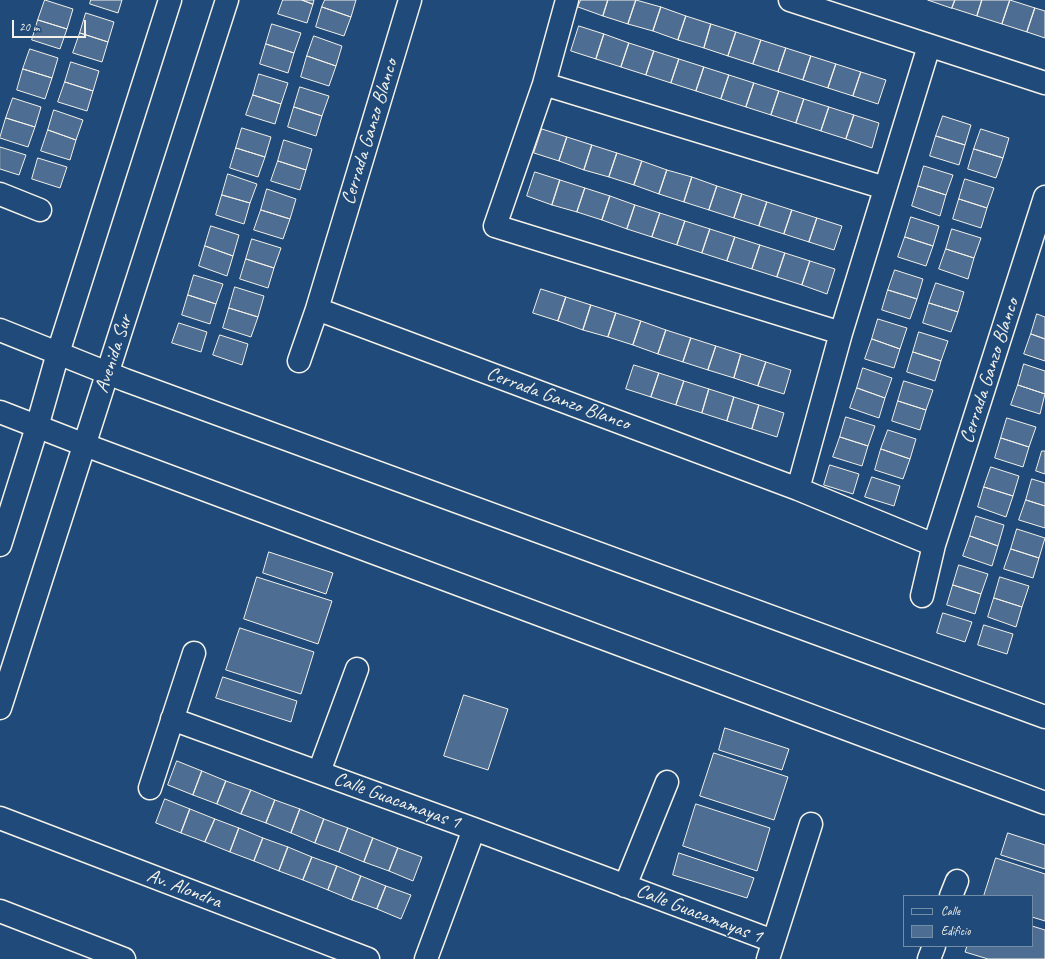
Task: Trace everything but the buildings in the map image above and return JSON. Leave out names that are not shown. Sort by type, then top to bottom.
[{"type":"street","points":[[0,545],[37,427],[58,353],[170,0]]},
{"type":"street","name":"Avenida Sur","points":[[0,708],[227,0]]},
{"type":"street","name":"Cerrada Ganzo Blanco","points":[[299,361],[317,309],[410,0]]},
{"type":"street","points":[[567,0],[544,84],[495,226],[841,333]]},
{"type":"street","points":[[790,0],[1045,83]]},
{"type":"street","points":[[798,489],[841,333],[929,46]]},
{"type":"street","points":[[544,84],[885,188]]},
{"type":"street","points":[[0,194],[40,210]]},
{"type":"street","name":"Cerrada Ganzo Blanco","points":[[922,596],[934,545],[1045,197]]},
{"type":"street","name":"Cerrada Ganzo Blanco","points":[[317,309],[798,489],[934,545]]},
{"type":"street","points":[[0,330],[108,373],[1045,717]]},
{"type":"street","points":[[0,412],[85,446],[1045,803]]},
{"type":"street","points":[[150,788],[194,653]]},
{"type":"street","name":"Calle Guacamayas 1","points":[[319,772],[357,669]]},
{"type":"street","name":"Calle Guacamayas 1","points":[[172,719],[474,829],[625,886],[770,950],[811,824]]},
{"type":"street","name":"Calle Guacamayas 1","points":[[625,886],[667,782]]},
{"type":"street","name":"Av. Alondra","points":[[0,818],[368,959]]},
{"type":"street","name":"Calle Guacamayas 1","points":[[426,959],[474,829]]},
{"type":"street","points":[[0,910],[94,954],[124,959]]},
{"type":"street","points":[[929,959],[934,947]]}]
